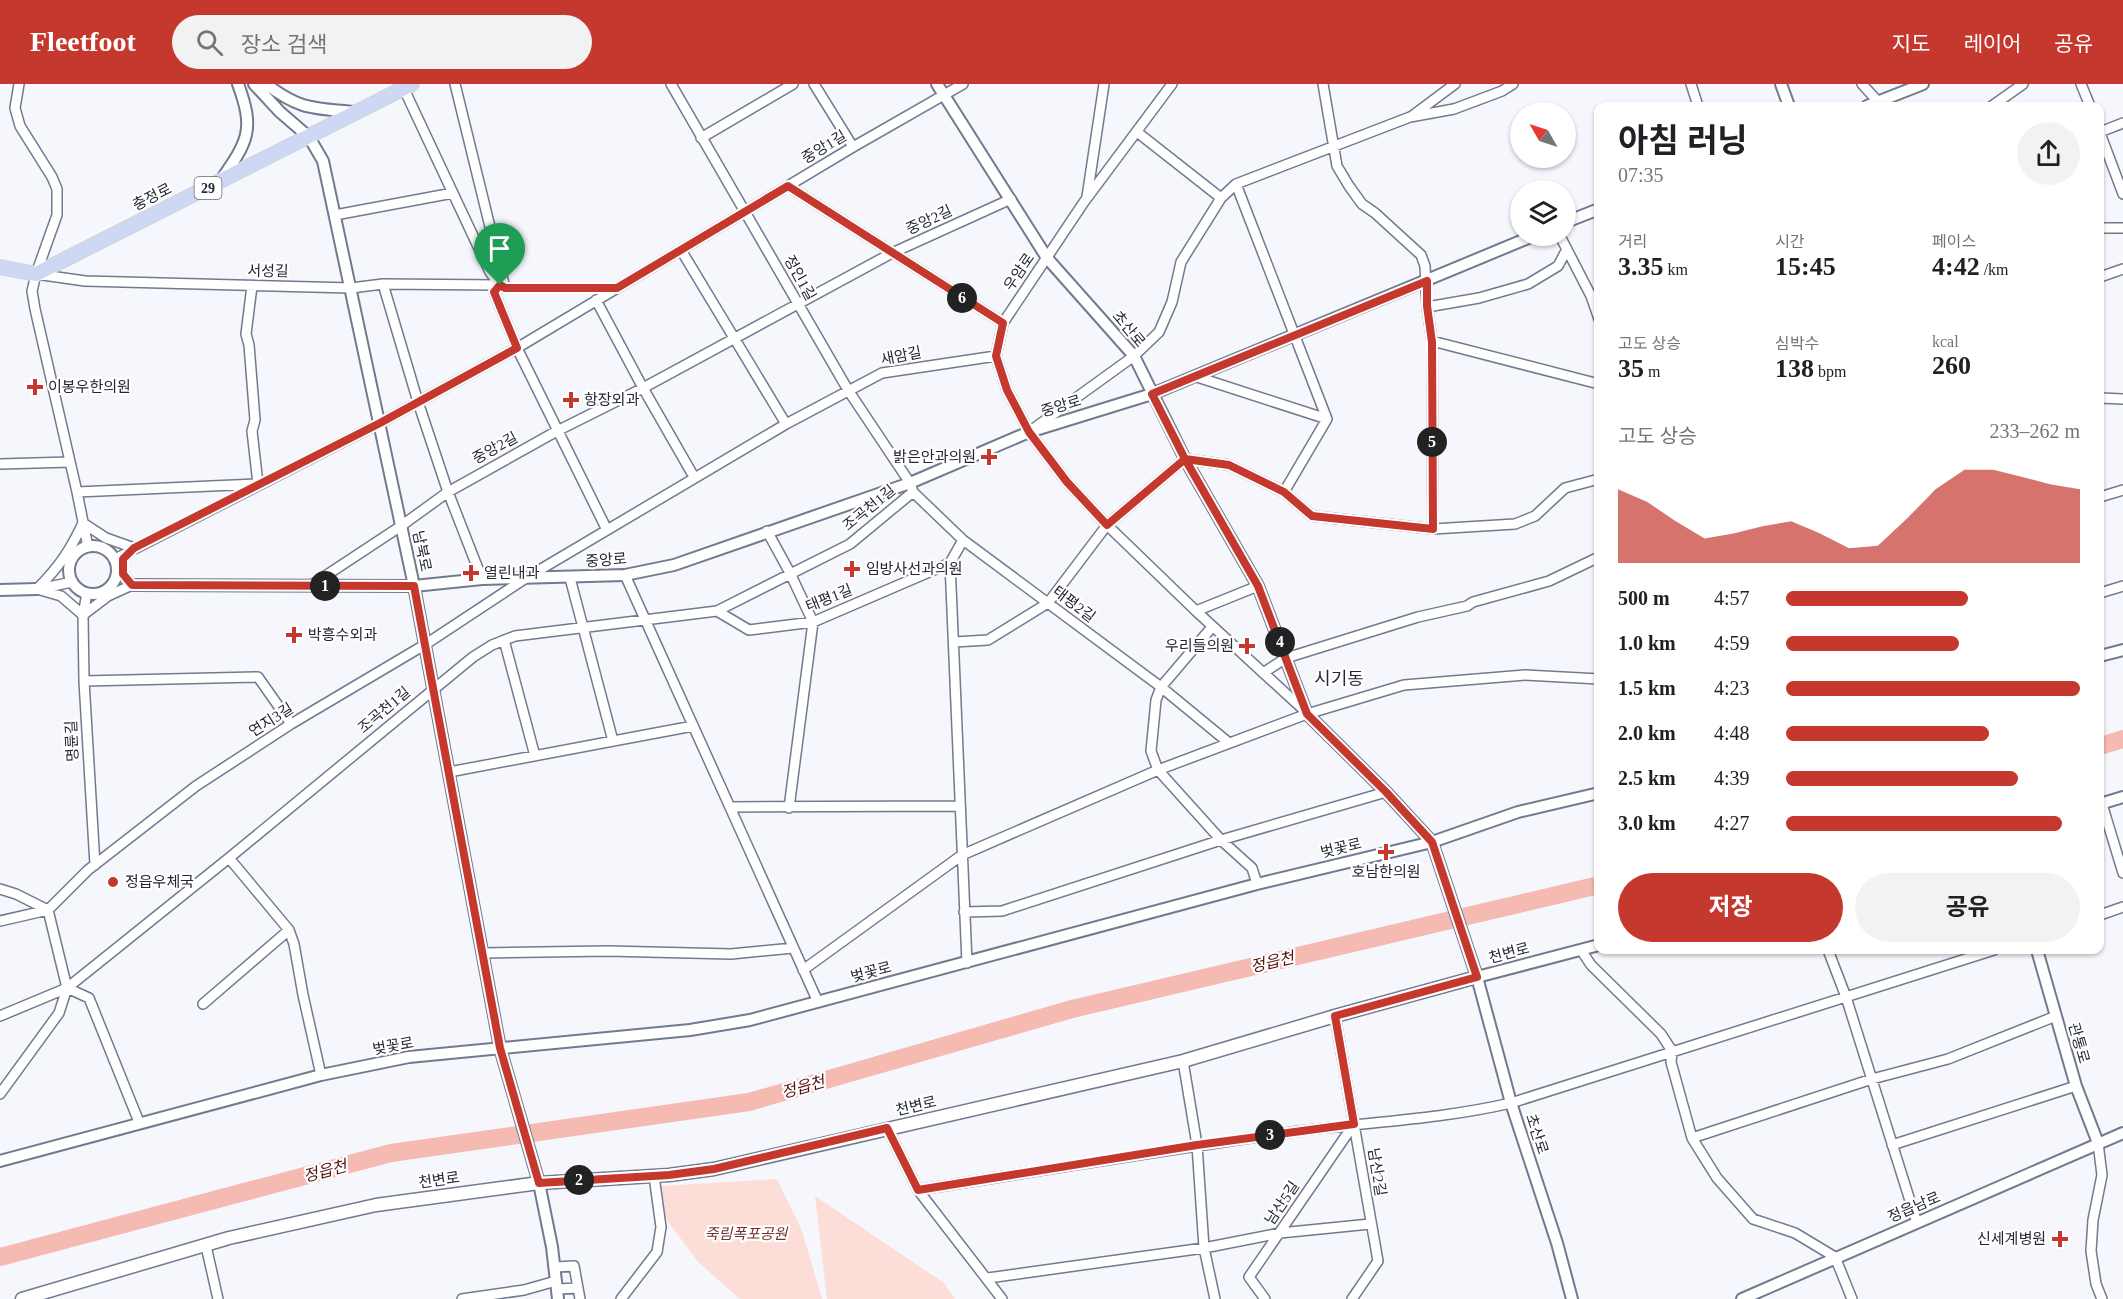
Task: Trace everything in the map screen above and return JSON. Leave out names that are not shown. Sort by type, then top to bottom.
[{"type":"main road","name":"충정로","points":[[36,274],[408,86]]},
{"type":"main road","points":[[0,267],[36,274]]},
{"type":"main road","name":"천변로","points":[[22,1299],[206,1246],[305,1220],[376,1205],[539,1183],[654,1176],[714,1169],[1184,1060],[1477,977]]},
{"type":"street","points":[[19,84],[15,108],[20,126],[57,189],[57,215],[32,291],[88,547]]},
{"type":"street","points":[[220,182],[239,153],[247,134],[249,123],[246,106],[238,84]]},
{"type":"street","points":[[254,84],[280,112],[309,137]]},
{"type":"street","points":[[266,84],[286,99],[305,107],[354,112]]},
{"type":"street","points":[[455,84],[502,287]]},
{"type":"street","name":"정인1길","points":[[671,84],[848,390],[911,487]]},
{"type":"street","points":[[701,138],[793,84]]},
{"type":"street","points":[[814,84],[853,147]]},
{"type":"street","name":"초산로","points":[[937,84],[1047,258],[1134,356],[1185,459],[1258,586],[1307,714],[1386,792],[1432,842],[1477,977],[1511,1103],[1557,1243],[1572,1299]]},
{"type":"street","name":"중앙1길","points":[[115,558],[380,423],[517,348],[853,147],[963,84]]},
{"type":"street","points":[[1087,199],[1104,84]]},
{"type":"street","name":"우암로","points":[[1172,84],[1087,199],[1003,323],[996,356],[1007,390],[1029,432],[1067,482],[1107,525],[1212,627],[1307,714]]},
{"type":"street","points":[[1323,84],[1337,166],[1362,204],[1375,213],[1420,255],[1425,266],[1432,342],[1433,529]]},
{"type":"street","points":[[1410,117],[1455,84]]},
{"type":"street","points":[[1029,432],[1134,356],[1159,332],[1172,302],[1181,262],[1221,198],[1236,184],[1410,117],[1454,110],[1500,87],[1513,84]]},
{"type":"street","points":[[1690,84],[1697,102]]},
{"type":"street","points":[[1781,84],[1788,102]]},
{"type":"street","points":[[1862,84],[1878,102]]},
{"type":"street","points":[[1884,102],[1923,84]]},
{"type":"street","points":[[1998,102],[2023,84]]},
{"type":"street","points":[[2081,84],[2088,102]]},
{"type":"street","points":[[408,86],[453,193],[490,272],[502,287]]},
{"type":"street","points":[[2104,130],[2123,123]]},
{"type":"street","points":[[1137,132],[1221,198]]},
{"type":"street","name":"남북로","points":[[309,137],[323,162],[351,288],[426,644],[500,1048],[535,1166],[555,1267],[557,1290]]},
{"type":"street","points":[[2104,143],[2123,194]]},
{"type":"street","points":[[1236,184],[1327,419]]},
{"type":"street","points":[[788,186],[1003,323]]},
{"type":"street","points":[[335,215],[453,193]]},
{"type":"street","name":"중앙2길","points":[[310,586],[448,492],[557,431],[734,340],[892,253],[1011,199]]},
{"type":"street","points":[[1576,218],[1594,211]]},
{"type":"street","points":[[2104,228],[2123,228]]},
{"type":"street","name":"중앙로","points":[[132,585],[414,586],[482,579],[625,575],[674,565],[767,531],[911,487],[1029,432],[1152,394],[1510,246]]},
{"type":"street","points":[[1566,246],[1594,292]]},
{"type":"street","points":[[1427,306],[1479,298],[1528,284],[1558,266],[1568,249]]},
{"type":"street","points":[[681,250],[786,424]]},
{"type":"street","points":[[2104,276],[2123,269]]},
{"type":"street","name":"서성길","points":[[36,274],[85,282],[351,288],[383,284],[617,288]]},
{"type":"street","points":[[383,284],[448,492],[482,579]]},
{"type":"street","points":[[77,492],[258,484],[252,431],[255,420],[249,345],[246,334],[252,286]]},
{"type":"street","points":[[502,287],[494,292],[517,348],[607,530]]},
{"type":"street","points":[[596,300],[694,477]]},
{"type":"street","points":[[1432,342],[1594,383]]},
{"type":"street","name":"새암길","points":[[526,578],[786,424],[882,373],[996,356]]},
{"type":"street","points":[[1194,376],[1327,419]]},
{"type":"street","points":[[2104,398],[2123,399]]},
{"type":"street","points":[[1284,492],[1327,419]]},
{"type":"street","points":[[954,642],[988,640],[1048,603],[1107,525],[1185,459],[1229,465],[1284,492],[1312,516],[1433,529],[1515,524],[1535,516],[1565,488],[1594,480]]},
{"type":"street","points":[[0,464],[70,462]]},
{"type":"street","name":"태평2길","points":[[911,487],[963,540],[1161,687],[1229,743]]},
{"type":"street","name":"조곡천1길","points":[[0,1016],[67,988],[473,657],[515,636],[717,611],[850,544],[911,487]]},
{"type":"street","points":[[2104,496],[2123,490]]},
{"type":"street","points":[[83,523],[106,538],[134,548],[123,559],[123,574],[132,585]]},
{"type":"street","points":[[37,589],[55,572],[71,549],[83,523]]},
{"type":"street","points":[[767,531],[813,622],[789,808]]},
{"type":"street","points":[[963,540],[950,562],[967,963]]},
{"type":"street","points":[[95,546],[104,548],[115,558],[117,566],[115,578],[105,590],[97,594],[87,593],[74,586],[69,568],[72,559],[80,550],[95,546]]},
{"type":"street","points":[[1263,673],[1286,658],[1418,617],[1467,606],[1473,602],[1549,581],[1594,559]]},
{"type":"street","name":"태평1길","points":[[717,611],[749,630],[813,622],[950,562]]},
{"type":"street","points":[[625,575],[818,1002]]},
{"type":"street","points":[[115,578],[132,585]]},
{"type":"street","name":"연지3길","points":[[48,910],[95,865],[196,786],[291,724],[426,644],[526,578]]},
{"type":"street","points":[[570,578],[613,741]]},
{"type":"street","points":[[0,590],[37,589],[72,582]]},
{"type":"street","points":[[37,589],[61,596],[83,615],[108,596],[132,585]]},
{"type":"street","points":[[1196,611],[1258,586]]},
{"type":"street","points":[[2104,592],[2123,586]]},
{"type":"street","name":"명륜길","points":[[87,593],[83,615],[84,681],[95,865]]},
{"type":"street","points":[[1212,627],[1161,687],[1156,700],[1151,751],[1158,770],[1221,840],[1252,867],[1257,884]]},
{"type":"street","points":[[504,640],[535,756]]},
{"type":"street","points":[[2104,655],[2123,650]]},
{"type":"street","points":[[84,681],[258,676],[291,724]]},
{"type":"street","points":[[802,970],[962,855],[1158,770],[1307,714],[1404,685],[1505,676],[1594,679]]},
{"type":"street","points":[[449,772],[693,726]]},
{"type":"street","points":[[964,912],[1002,910],[1221,840],[1386,792]]},
{"type":"street","name":"벚꽃로","points":[[0,1161],[321,1075],[409,1057],[690,1030],[750,1020],[1257,884],[1432,842],[1518,812],[1594,794]]},
{"type":"street","points":[[2104,803],[2123,797]]},
{"type":"street","points":[[730,807],[960,806]]},
{"type":"street","points":[[2104,813],[2123,873]]},
{"type":"street","points":[[229,858],[289,930],[294,944],[321,1075]]},
{"type":"street","points":[[0,889],[16,894],[48,910],[67,988],[59,1013],[0,1094]]},
{"type":"street","points":[[2104,914],[2123,907]]},
{"type":"street","points":[[0,921],[48,910]]},
{"type":"street","points":[[203,1004],[289,930]]},
{"type":"street","name":"천변로","points":[[1477,977],[1594,946]]},
{"type":"street","points":[[483,953],[608,951],[730,954],[793,948]]},
{"type":"street","points":[[1581,950],[1591,965],[1661,1034],[1672,1051],[1671,1062],[1692,1138],[1717,1178],[1753,1219],[1795,1233],[1835,1257],[1852,1299]]},
{"type":"street","points":[[1830,954],[1846,997],[1917,1223]]},
{"type":"street","points":[[918,1190],[1197,1145],[1485,1109],[1511,1103],[1981,954]]},
{"type":"street","name":"관통로","points":[[2038,954],[2076,1086],[2098,1143]]},
{"type":"street","points":[[67,988],[89,998],[139,1122]]},
{"type":"street","name":"남산2길","points":[[1335,1016],[1378,1261],[1352,1299]]},
{"type":"street","points":[[1692,1138],[1872,1079],[1948,1059],[2056,1016]]},
{"type":"street","points":[[1184,1060],[1197,1145],[1204,1248],[1215,1299]]},
{"type":"street","points":[[1892,1145],[2076,1086]]},
{"type":"street","name":"남산5길","points":[[1265,1299],[1250,1277],[1354,1124]]},
{"type":"street","points":[[887,1128],[918,1190],[1002,1299]]},
{"type":"street","name":"정읍남로","points":[[1742,1299],[2123,1133]]},
{"type":"street","points":[[2098,1143],[2102,1175],[2093,1220],[2091,1251],[2096,1284],[2102,1299]]},
{"type":"street","points":[[621,1299],[657,1252],[661,1227],[654,1176]]},
{"type":"street","points":[[988,1278],[1204,1248],[1280,1233],[1370,1224]]},
{"type":"street","points":[[206,1246],[218,1299]]},
{"type":"street","points":[[555,1267],[574,1266],[580,1299]]},
{"type":"street","points":[[462,1299],[533,1287],[557,1290],[578,1288]]},
{"type":"street","points":[[533,1287],[534,1299]]},
{"type":"green space","name":"죽림폭포공원","points":[[777,1179],[802,1231],[822,1299],[740,1299],[698,1262],[664,1216],[661,1186]]},
{"type":"green space","points":[[815,1196],[944,1283],[955,1299],[827,1299]]},
{"type":"waterway","name":"정읍천","points":[[2104,745],[2123,739]]},
{"type":"waterway","name":"정읍천","points":[[0,1257],[391,1153],[749,1102],[1072,1009],[1594,886]]},
{"type":"place","name":"이봉우한의원","points":[[35,387]]},
{"type":"place","name":"항장외과","points":[[571,400]]},
{"type":"place","name":"밝은안과의원","points":[[989,457]]},
{"type":"place","name":"임방사선과의원","points":[[852,569]]},
{"type":"place","name":"열린내과","points":[[471,573]]},
{"type":"place","name":"박흥수외과","points":[[294,635]]},
{"type":"place","name":"우리들의원","points":[[1247,646]]},
{"type":"place","name":"호남한의원","points":[[1386,852]]},
{"type":"place","name":"정읍우체국","points":[[113,882]]},
{"type":"place","name":"신세계병원","points":[[2060,1239]]},
{"type":"district","name":"시기동","points":[[1339,679]]},
{"type":"route","points":[[500,285],[494,292],[517,348],[380,423],[134,548],[123,559],[123,574],[132,585],[414,586],[500,1048],[539,1183],[669,1175],[714,1169],[887,1128],[918,1190],[1197,1145],[1354,1124],[1335,1016],[1477,977],[1432,842],[1386,792],[1307,714],[1258,586],[1185,459],[1152,394],[1427,281],[1427,306],[1432,342],[1433,529],[1312,516],[1284,492],[1229,465],[1185,459],[1107,525],[1067,482],[1029,432],[1007,390],[996,356],[1003,323],[788,186],[617,288],[505,288],[500,285]]}]
